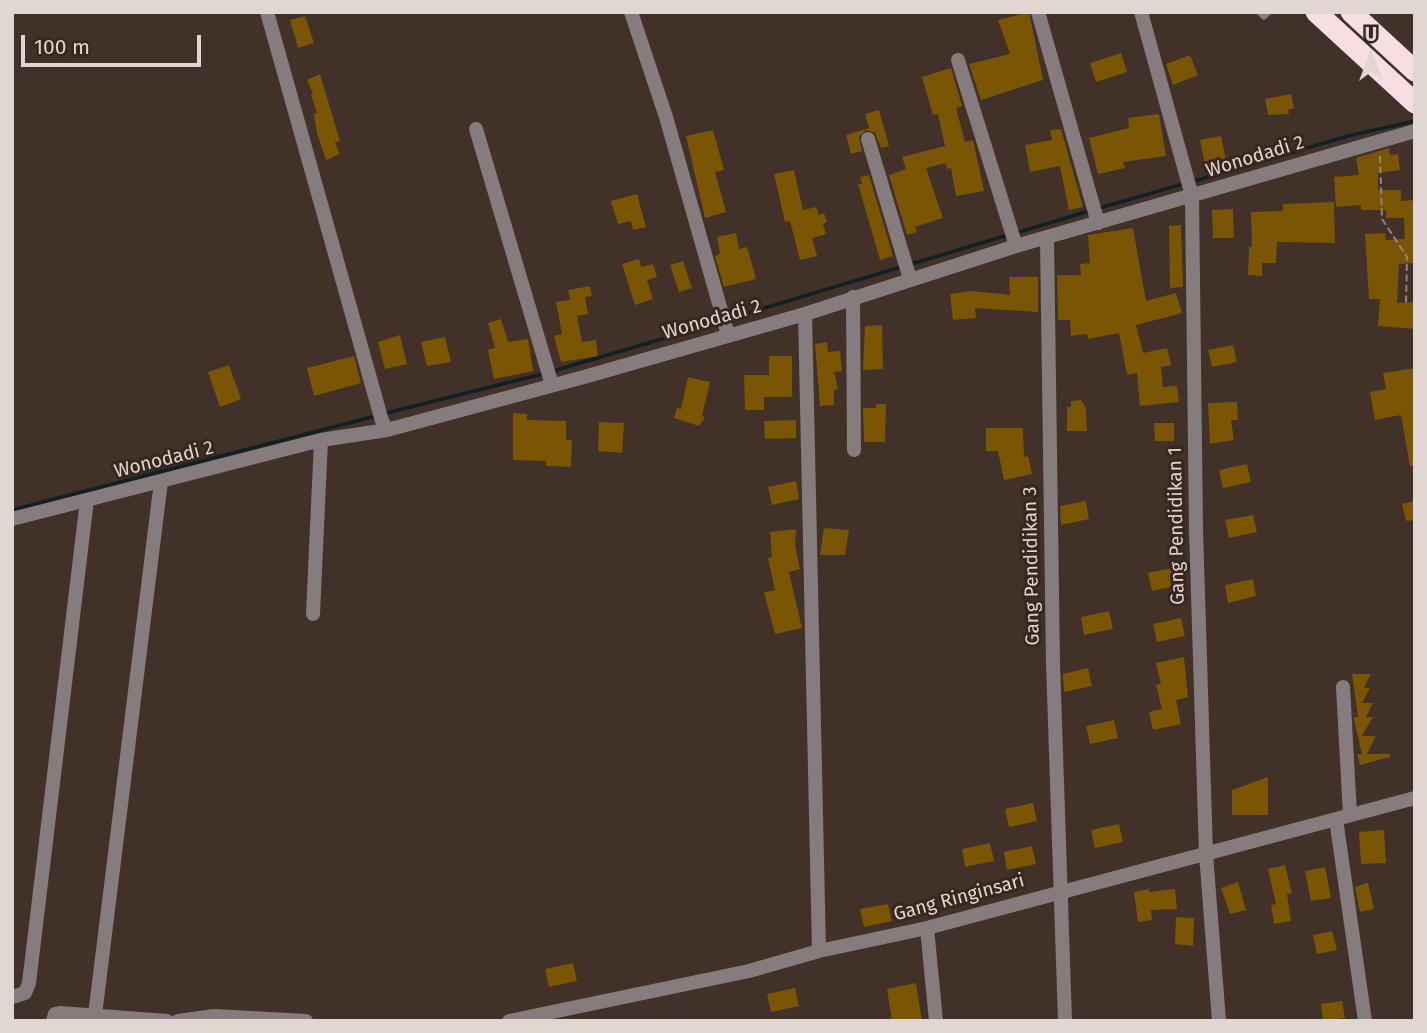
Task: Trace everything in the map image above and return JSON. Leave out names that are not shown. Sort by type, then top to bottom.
[{"type":"highway","points":[[1316,12],[1415,103]]},
{"type":"highway","points":[[1351,12],[1415,71]]},
{"type":"street","points":[[267,12],[384,425]]},
{"type":"street","points":[[631,12],[666,117],[728,335]]},
{"type":"street","points":[[1038,12],[1098,223]]},
{"type":"street","name":"Gang Pendidikan 1","points":[[1141,12],[1192,196],[1196,529],[1206,854],[1219,1021]]},
{"type":"street","points":[[958,60],[1016,246]]},
{"type":"street","points":[[476,128],[551,384]]},
{"type":"street","name":"Wonodadi 2","points":[[12,519],[551,384],[805,314],[1016,246],[1048,239],[1415,131]]},
{"type":"street","points":[[868,139],[910,279]]},
{"type":"street","name":"Gang Pendidikan 3","points":[[1048,239],[1053,663],[1065,1021]]},
{"type":"street","points":[[853,297],[854,450]]},
{"type":"street","points":[[805,314],[819,951]]},
{"type":"street","points":[[313,614],[321,440]]},
{"type":"street","points":[[95,1015],[161,481]]},
{"type":"street","points":[[12,997],[25,993],[29,983],[87,500]]},
{"type":"street","points":[[1343,687],[1343,817],[1365,1021]]},
{"type":"street","name":"Gang Ringinsari","points":[[509,1021],[749,971],[819,951],[927,928],[1415,798]]},
{"type":"street","points":[[927,928],[936,1021]]},
{"type":"street","points":[[53,1021],[58,1013],[167,1021]]},
{"type":"street","points":[[178,1021],[214,1016],[306,1021]]},
{"type":"lane","points":[[1260,12],[1264,16],[1268,12]]},
{"type":"path","points":[[1379,140],[1382,219],[1407,257],[1406,305]]},
{"type":"building","points":[[1029,12],[1043,80],[981,100],[969,64],[1010,54],[998,20]]},
{"type":"building","points":[[305,16],[314,43],[298,48],[290,20]]},
{"type":"building","points":[[1121,53],[1127,72],[1096,82],[1090,63]]},
{"type":"building","points":[[1190,55],[1198,75],[1173,85],[1166,64]]},
{"type":"building","points":[[951,68],[962,106],[956,108],[965,142],[973,140],[984,191],[956,196],[951,168],[947,169],[946,163],[926,168],[943,218],[915,227],[917,232],[907,235],[889,175],[906,169],[902,157],[945,146],[938,114],[933,115],[922,77]]},
{"type":"building","points":[[320,74],[340,141],[335,142],[340,154],[326,160],[317,133],[313,94],[307,80]]},
{"type":"building","points":[[1291,94],[1294,108],[1288,110],[1289,114],[1268,115],[1265,99]]},
{"type":"building","points":[[879,110],[889,146],[881,148],[875,133],[866,130],[859,137],[862,151],[851,154],[846,135],[869,128],[865,114]]},
{"type":"building","points":[[1159,114],[1166,156],[1123,162],[1125,168],[1098,174],[1089,138],[1129,128],[1128,118]]},
{"type":"building","points":[[1061,129],[1083,207],[1069,210],[1060,166],[1030,172],[1025,145],[1052,140],[1050,130]]},
{"type":"building","points":[[713,130],[724,170],[715,172],[726,212],[705,218],[686,136]]},
{"type":"building","points":[[1221,136],[1226,161],[1205,165],[1200,140]]},
{"type":"building","points":[[1389,148],[1390,155],[1398,154],[1400,170],[1378,173],[1378,190],[1401,190],[1401,201],[1415,200],[1415,263],[1399,264],[1397,303],[1415,302],[1415,329],[1378,326],[1380,299],[1369,299],[1365,234],[1385,233],[1386,240],[1405,239],[1404,218],[1386,218],[1386,210],[1361,210],[1361,205],[1336,207],[1334,177],[1359,175],[1356,158]]},
{"type":"building","points":[[794,170],[803,210],[816,207],[819,215],[824,213],[827,222],[823,224],[826,234],[812,238],[817,256],[800,260],[790,221],[785,222],[774,174]]},
{"type":"building","points":[[869,175],[893,256],[880,260],[858,184],[862,184],[860,177]]},
{"type":"building","points":[[637,194],[646,227],[633,230],[631,221],[618,224],[611,201]]},
{"type":"building","points":[[1334,202],[1335,243],[1277,242],[1276,263],[1262,263],[1262,276],[1248,275],[1249,247],[1252,247],[1251,212],[1283,211],[1283,204]]},
{"type":"building","points":[[1233,209],[1234,238],[1213,238],[1212,210]]},
{"type":"building","points":[[1181,225],[1183,287],[1170,288],[1169,226]]},
{"type":"building","points":[[1133,228],[1146,301],[1176,293],[1182,313],[1136,325],[1143,353],[1167,348],[1171,365],[1161,367],[1163,387],[1177,386],[1179,402],[1140,406],[1137,373],[1127,375],[1119,333],[1088,339],[1087,334],[1071,336],[1070,320],[1058,320],[1057,275],[1081,275],[1080,264],[1090,263],[1088,235]]},
{"type":"building","points":[[736,233],[739,249],[747,247],[756,279],[724,287],[715,256],[720,254],[717,237]]},
{"type":"building","points":[[639,259],[641,267],[653,264],[657,277],[647,280],[653,299],[635,305],[622,264]]},
{"type":"building","points":[[683,261],[692,288],[679,292],[670,265]]},
{"type":"building","points":[[1009,277],[1038,277],[1038,312],[975,308],[976,318],[953,320],[950,294],[973,291],[1010,295]]},
{"type":"building","points":[[590,286],[592,296],[585,297],[588,314],[577,316],[582,342],[596,340],[598,356],[561,362],[554,336],[562,334],[556,302],[570,300],[568,290]]},
{"type":"building","points":[[501,319],[508,342],[528,339],[533,371],[494,379],[488,350],[495,348],[488,323]]},
{"type":"building","points":[[882,325],[883,369],[863,370],[865,326]]},
{"type":"building","points":[[400,335],[407,364],[385,369],[378,342]]},
{"type":"building","points":[[445,337],[451,362],[427,366],[421,342]]},
{"type":"building","points":[[827,342],[828,352],[840,351],[842,371],[834,372],[838,389],[834,390],[834,405],[820,406],[815,344]]},
{"type":"building","points":[[1233,345],[1237,362],[1212,367],[1208,350]]},
{"type":"building","points":[[354,356],[361,383],[314,396],[307,368]]},
{"type":"building","points":[[769,356],[792,356],[792,397],[764,397],[764,410],[745,410],[744,375],[769,375]]},
{"type":"building","points":[[229,365],[241,399],[220,407],[208,372]]},
{"type":"building","points":[[1415,368],[1415,466],[1410,466],[1401,415],[1375,420],[1370,392],[1386,389],[1383,373]]},
{"type":"building","points":[[688,377],[710,382],[702,416],[705,417],[699,426],[674,418],[677,408],[681,409]]},
{"type":"building","points":[[1081,400],[1086,408],[1087,431],[1067,431],[1067,407],[1071,407],[1071,401]]},
{"type":"building","points":[[1237,402],[1238,420],[1231,420],[1234,440],[1210,444],[1208,403]]},
{"type":"building","points":[[876,404],[886,404],[885,442],[864,442],[863,408],[876,408]]},
{"type":"building","points":[[513,413],[527,414],[527,420],[566,421],[566,440],[572,440],[571,467],[546,466],[546,461],[513,460]]},
{"type":"building","points":[[796,420],[796,438],[765,439],[764,421]]},
{"type":"building","points":[[599,422],[624,423],[622,453],[598,451]]},
{"type":"building","points":[[1154,423],[1174,423],[1174,441],[1155,441]]},
{"type":"building","points":[[986,428],[1023,428],[1024,457],[1028,456],[1032,474],[1004,480],[998,451],[986,451]]},
{"type":"building","points":[[1247,464],[1251,482],[1223,488],[1219,470]]},
{"type":"building","points":[[796,481],[799,499],[772,505],[768,487]]},
{"type":"building","points":[[1086,501],[1089,519],[1061,525],[1060,506]]},
{"type":"building","points":[[1415,501],[1415,520],[1406,521],[1402,504]]},
{"type":"building","points":[[1253,515],[1257,532],[1229,538],[1225,520]]},
{"type":"building","points":[[824,528],[849,530],[845,555],[820,555]]},
{"type":"building","points":[[796,529],[795,545],[800,569],[789,572],[802,628],[775,634],[764,592],[775,590],[768,558],[772,557],[770,532]]},
{"type":"building","points":[[1177,567],[1180,585],[1152,591],[1148,573]]},
{"type":"building","points":[[1253,579],[1256,596],[1228,603],[1225,585]]},
{"type":"building","points":[[1109,611],[1113,629],[1084,635],[1081,617]]},
{"type":"building","points":[[1181,618],[1185,636],[1157,642],[1153,624]]},
{"type":"building","points":[[1184,657],[1188,697],[1176,700],[1181,724],[1153,730],[1149,712],[1162,709],[1156,685],[1161,684],[1156,663]]},
{"type":"building","points":[[1088,668],[1092,686],[1064,692],[1063,674]]},
{"type":"building","points":[[1352,674],[1371,674],[1364,688],[1370,688],[1362,703],[1373,703],[1366,717],[1373,717],[1362,736],[1376,736],[1367,754],[1390,754],[1390,757],[1360,765],[1357,754],[1362,754],[1354,720],[1354,717],[1358,717]]},
{"type":"building","points":[[1114,720],[1118,738],[1090,744],[1086,726]]},
{"type":"building","points":[[1268,777],[1268,815],[1232,815],[1232,790]]},
{"type":"building","points":[[1033,803],[1037,821],[1009,827],[1005,809]]},
{"type":"building","points":[[1119,824],[1123,842],[1095,848],[1091,830]]},
{"type":"building","points":[[1384,830],[1386,863],[1361,864],[1359,832]]},
{"type":"building","points":[[990,843],[994,861],[965,867],[962,849]]},
{"type":"building","points":[[1032,846],[1036,864],[1007,870],[1004,852]]},
{"type":"building","points":[[1285,865],[1292,893],[1287,894],[1291,921],[1274,924],[1271,905],[1276,904],[1268,869]]},
{"type":"building","points":[[1325,867],[1331,898],[1311,901],[1305,871]]},
{"type":"building","points":[[1238,882],[1246,910],[1230,914],[1221,888]]},
{"type":"building","points":[[1368,883],[1374,909],[1360,912],[1355,887]]},
{"type":"building","points":[[1149,889],[1149,892],[1175,889],[1177,909],[1151,910],[1152,920],[1138,922],[1134,892]]},
{"type":"building","points":[[888,904],[892,921],[864,927],[860,909]]},
{"type":"building","points":[[1176,917],[1194,918],[1193,946],[1175,944]]},
{"type":"building","points":[[1332,931],[1337,950],[1317,954],[1313,935]]},
{"type":"building","points":[[573,963],[577,981],[549,987],[545,969]]},
{"type":"building","points":[[916,983],[922,1021],[892,1021],[887,989]]},
{"type":"building","points":[[795,988],[799,1006],[771,1012],[767,994]]},
{"type":"building","points":[[1342,1001],[1345,1018],[1323,1021],[1321,1004]]},
{"type":"waterway","points":[[1191,182],[1348,136],[1415,121]]},
{"type":"waterway","points":[[1096,209],[1183,184]]},
{"type":"waterway","points":[[1016,233],[1089,211]]},
{"type":"waterway","points":[[908,265],[1008,235]]},
{"type":"waterway","points":[[728,319],[901,267]]},
{"type":"waterway","points":[[553,371],[720,322]]},
{"type":"waterway","points":[[383,414],[546,373]]},
{"type":"waterway","points":[[12,510],[376,416]]}]
